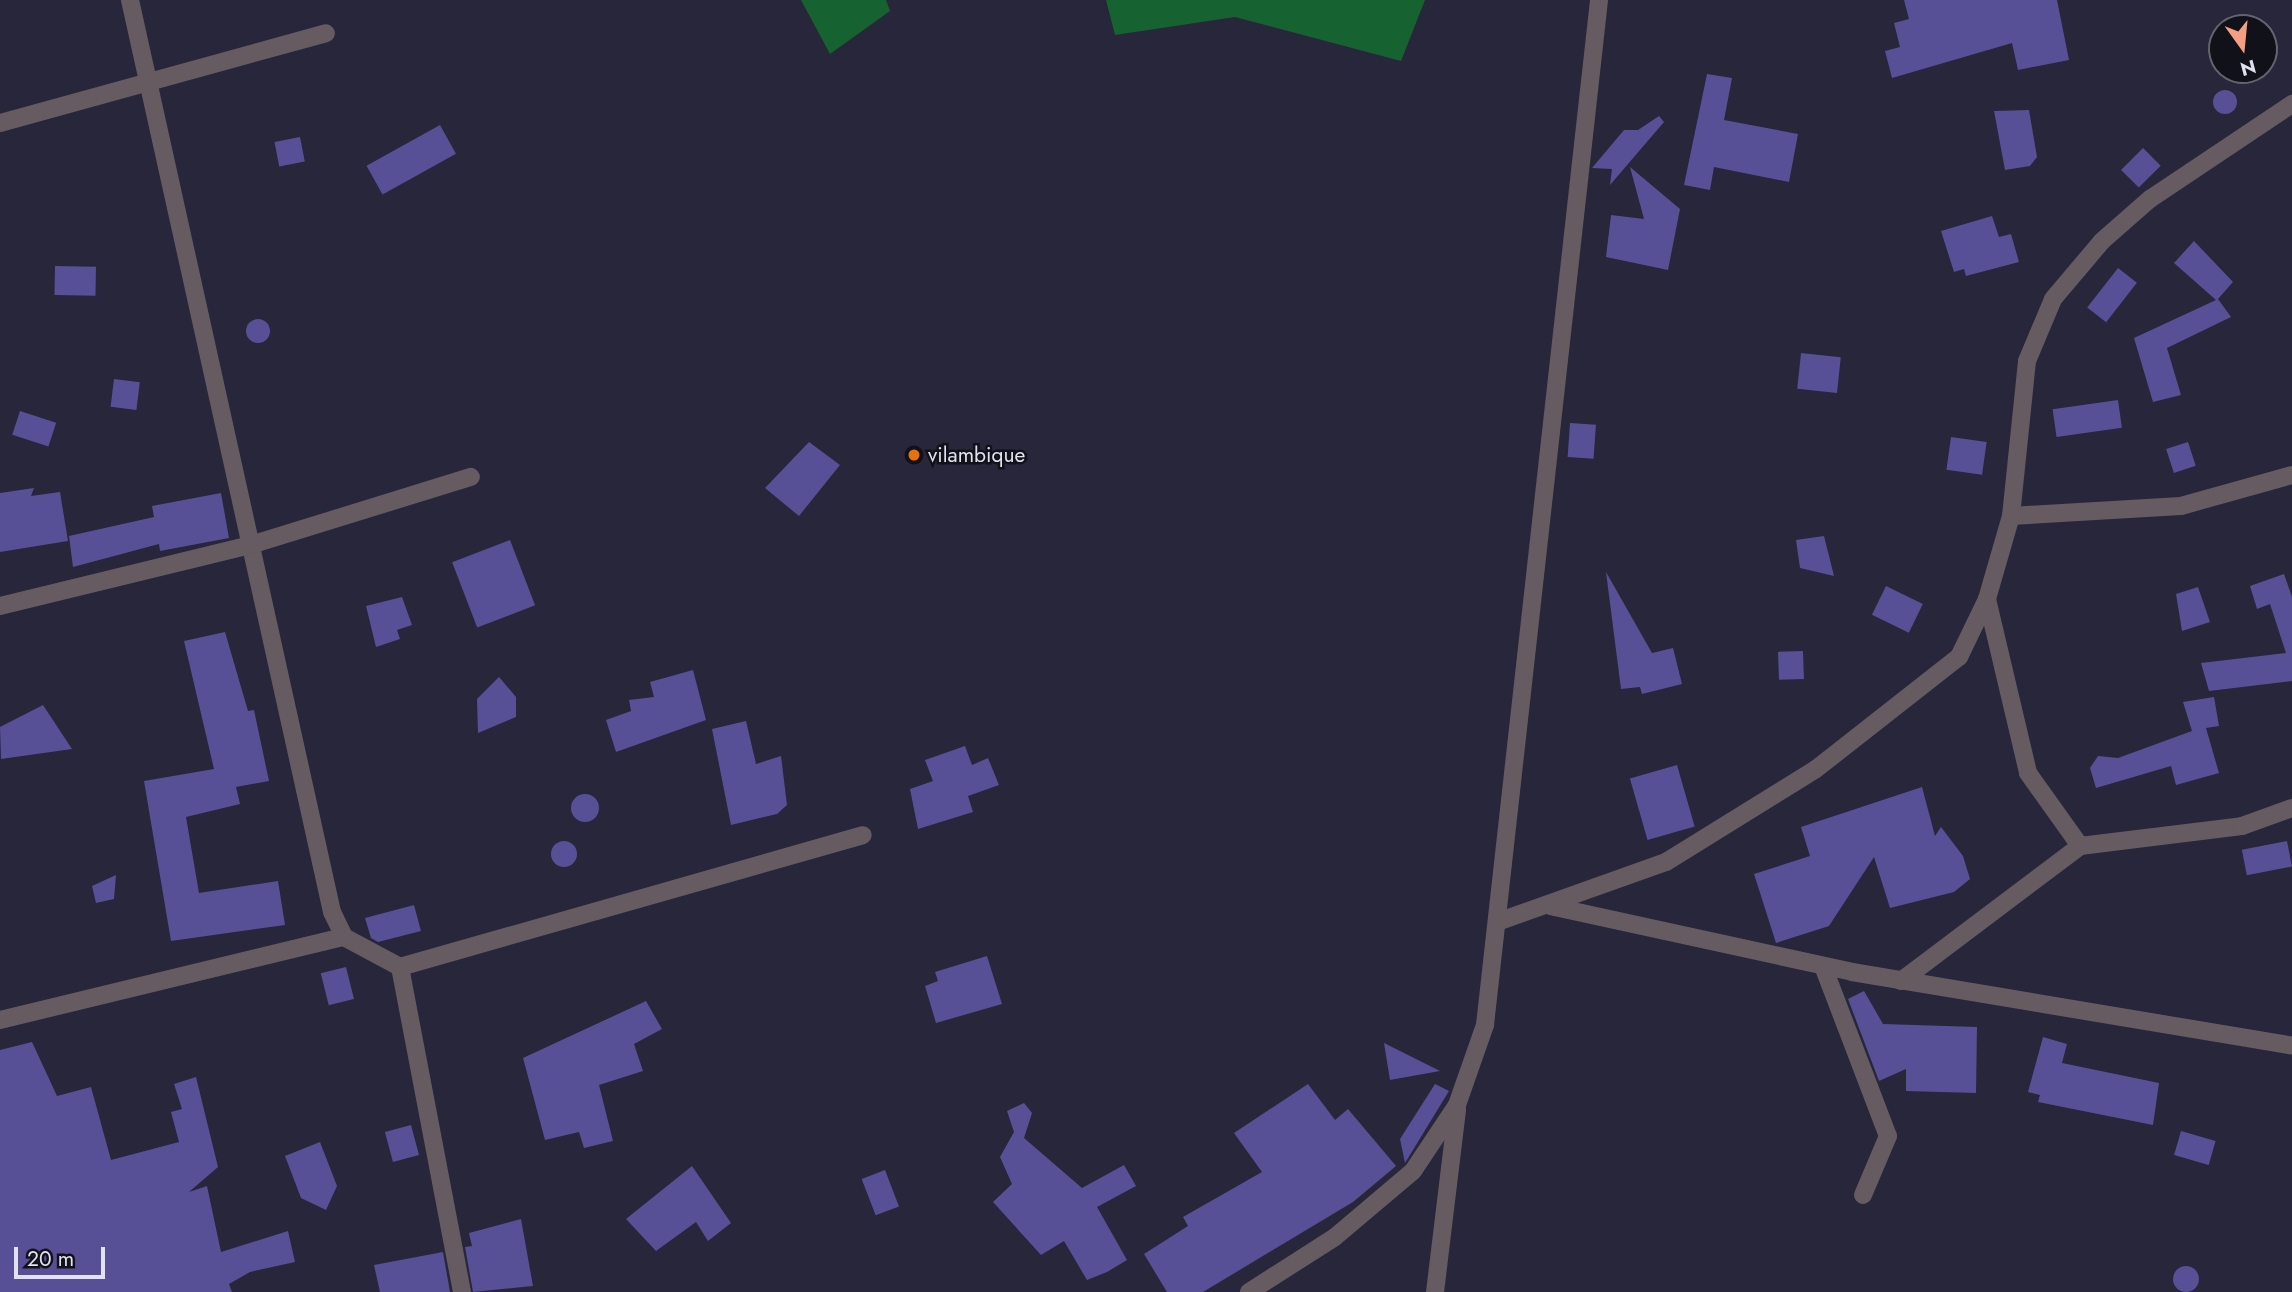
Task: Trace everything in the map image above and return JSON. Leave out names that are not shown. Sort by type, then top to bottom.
[{"type":"street","points":[[130,0],[254,544],[332,912],[344,937],[400,967],[863,835]]},
{"type":"street","points":[[1434,1292],[1457,1105],[1485,1025],[1500,921],[1599,0]]},
{"type":"street","points":[[0,123],[326,33]]},
{"type":"street","points":[[1500,921],[1667,862],[1816,769],[1959,657],[1987,599],[2011,516],[2027,361],[2053,299],[2102,241],[2150,199],[2292,104]]},
{"type":"street","points":[[2011,516],[2181,506],[2292,475]]},
{"type":"street","points":[[0,606],[254,544],[471,477]]},
{"type":"street","points":[[1987,599],[2028,773],[2080,846]]},
{"type":"street","points":[[1901,981],[2080,846],[2242,826],[2292,808]]},
{"type":"street","points":[[1546,905],[1901,981],[2292,1046]]},
{"type":"street","points":[[0,1020],[344,937]]},
{"type":"street","points":[[1822,966],[1888,1136],[1863,1195]]},
{"type":"street","points":[[400,967],[463,1292]]},
{"type":"street","points":[[1249,1292],[1335,1237],[1413,1171],[1457,1105]]},
{"type":"green space","points":[[801,0],[886,0],[890,11],[830,54]]},
{"type":"green space","points":[[1106,0],[1425,0],[1401,61],[1235,17],[1115,35]]},
{"type":"building","points":[[1904,0],[2057,0],[2069,60],[2018,70],[2012,43],[1892,78],[1885,51],[1900,47],[1894,23],[1909,19]]},
{"type":"building","points":[[1707,74],[1732,78],[1724,120],[1798,134],[1789,182],[1714,167],[1710,190],[1684,185]]},
{"type":"building","points":[[2220,90],[2230,90],[2237,97],[2237,107],[2230,114],[2220,114],[2213,107],[2213,97]]},
{"type":"building","points":[[2029,110],[2037,157],[2030,166],[2005,170],[1994,111]]},
{"type":"building","points":[[1659,116],[1664,122],[1610,185],[1612,169],[1592,168],[1624,130],[1638,130]]},
{"type":"building","points":[[440,125],[456,154],[383,195],[367,166]]},
{"type":"building","points":[[300,137],[305,162],[279,167],[274,142]]},
{"type":"building","points":[[2143,148],[2161,166],[2139,188],[2121,170]]},
{"type":"building","points":[[1630,167],[1680,209],[1668,270],[1606,257],[1611,215],[1644,219]]},
{"type":"building","points":[[1992,216],[1999,237],[2011,234],[2019,262],[1966,276],[1964,269],[1954,272],[1941,231]]},
{"type":"building","points":[[2194,241],[2233,282],[2218,299],[2231,317],[2167,348],[2181,395],[2153,402],[2134,338],[2216,300],[2174,263]]},
{"type":"building","points":[[55,266],[96,267],[95,296],[54,295]]},
{"type":"building","points":[[2118,268],[2137,283],[2106,322],[2087,307]]},
{"type":"building","points":[[253,319],[263,319],[270,326],[270,336],[263,343],[253,343],[246,336],[246,326]]},
{"type":"building","points":[[1801,353],[1841,357],[1837,393],[1797,389]]},
{"type":"building","points":[[114,379],[140,382],[136,410],[111,407]]},
{"type":"building","points":[[2118,400],[2122,428],[2057,437],[2053,409]]},
{"type":"building","points":[[20,411],[56,423],[48,447],[12,435]]},
{"type":"building","points":[[1570,423],[1596,425],[1594,459],[1568,457]]},
{"type":"building","points":[[1951,437],[1987,442],[1982,475],[1946,470]]},
{"type":"building","points":[[809,442],[840,465],[799,516],[765,488]]},
{"type":"building","points":[[2188,442],[2196,466],[2174,473],[2166,449]]},
{"type":"building","points":[[34,488],[31,496],[60,492],[68,541],[0,552],[0,493]]},
{"type":"building","points":[[221,493],[229,538],[160,551],[159,544],[73,567],[69,536],[154,517],[152,506]]},
{"type":"building","points":[[1824,536],[1834,576],[1800,568],[1796,540]]},
{"type":"building","points":[[510,540],[535,605],[477,628],[452,562]]},
{"type":"building","points":[[1606,572],[1652,653],[1673,648],[1682,684],[1642,694],[1640,687],[1621,689]]},
{"type":"building","points":[[2284,574],[2292,597],[2292,681],[2209,691],[2201,663],[2286,653],[2270,604],[2257,609],[2250,586]]},
{"type":"building","points":[[1886,586],[1923,604],[1909,633],[1872,615]]},
{"type":"building","points":[[2198,587],[2210,622],[2182,631],[2176,594]]},
{"type":"building","points":[[402,597],[412,625],[397,630],[400,639],[376,647],[366,606]]},
{"type":"building","points":[[225,632],[248,711],[254,710],[269,781],[236,787],[240,804],[186,817],[199,893],[278,881],[285,925],[171,941],[144,781],[214,769],[184,641]]},
{"type":"building","points":[[1803,651],[1804,679],[1779,680],[1778,652]]},
{"type":"building","points":[[693,670],[706,720],[616,752],[606,720],[631,711],[629,700],[654,697],[650,682]]},
{"type":"building","points":[[499,677],[516,697],[516,717],[478,733],[477,699]]},
{"type":"building","points":[[2214,697],[2219,726],[2206,728],[2219,773],[2176,785],[2171,766],[2096,788],[2090,768],[2098,756],[2118,758],[2192,731],[2183,702]]},
{"type":"building","points":[[43,705],[72,749],[1,759],[0,727]]},
{"type":"building","points":[[746,721],[756,764],[781,756],[787,805],[777,814],[731,825],[712,729]]},
{"type":"building","points":[[965,746],[972,765],[988,758],[999,785],[968,796],[973,812],[918,829],[910,789],[933,781],[925,760]]},
{"type":"building","points":[[1677,765],[1695,827],[1648,840],[1630,779]]},
{"type":"building","points":[[1922,787],[1935,836],[1941,827],[1963,856],[1970,879],[1954,892],[1890,908],[1874,857],[1829,926],[1776,943],[1754,874],[1810,856],[1801,827]]},
{"type":"building","points":[[585,794],[595,798],[599,808],[595,818],[585,822],[575,818],[571,808],[575,798]]},
{"type":"building","points":[[564,841],[573,845],[577,854],[573,863],[564,867],[555,863],[551,854],[555,845]]},
{"type":"building","points":[[2287,841],[2292,867],[2247,875],[2242,850]]},
{"type":"building","points":[[116,875],[114,899],[96,903],[92,886]]},
{"type":"building","points":[[414,905],[421,931],[378,942],[371,938],[365,918]]},
{"type":"building","points":[[987,956],[1002,1004],[936,1023],[925,986],[938,981],[935,972]]},
{"type":"building","points":[[346,967],[354,999],[329,1005],[321,973]]},
{"type":"building","points":[[1864,991],[1883,1024],[1977,1027],[1976,1093],[1906,1091],[1906,1069],[1879,1081],[1848,999]]},
{"type":"building","points":[[646,1001],[662,1029],[634,1044],[643,1071],[599,1085],[613,1141],[584,1148],[579,1132],[545,1140],[523,1058]]},
{"type":"building","points":[[2043,1037],[2067,1044],[2062,1063],[2159,1083],[2153,1125],[2038,1102],[2040,1095],[2028,1092]]},
{"type":"building","points":[[32,1042],[57,1096],[91,1087],[111,1160],[179,1142],[171,1112],[182,1109],[174,1084],[196,1077],[218,1167],[189,1192],[207,1186],[221,1252],[288,1231],[295,1262],[250,1272],[229,1284],[232,1292],[0,1292],[0,1050]]},
{"type":"building","points":[[1384,1043],[1440,1071],[1390,1080]]},
{"type":"building","points":[[1308,1084],[1335,1120],[1348,1109],[1396,1166],[1353,1202],[1203,1292],[1167,1292],[1144,1254],[1188,1226],[1183,1217],[1262,1172],[1234,1133]]},
{"type":"building","points":[[1435,1084],[1449,1091],[1405,1163],[1400,1139]]},
{"type":"building","points":[[1024,1103],[1032,1113],[1024,1138],[1082,1188],[1124,1165],[1136,1186],[1097,1207],[1127,1260],[1107,1272],[1087,1280],[1064,1241],[1041,1255],[993,1202],[1012,1184],[1000,1157],[1014,1132],[1007,1111]]},
{"type":"building","points":[[411,1125],[419,1155],[393,1162],[385,1132]]},
{"type":"building","points":[[2181,1131],[2216,1141],[2209,1165],[2174,1155]]},
{"type":"building","points":[[320,1142],[337,1186],[326,1210],[301,1198],[285,1156]]},
{"type":"building","points":[[692,1166],[731,1223],[708,1241],[696,1222],[656,1251],[626,1219]]},
{"type":"building","points":[[885,1170],[899,1206],[876,1215],[862,1179]]},
{"type":"building","points":[[521,1219],[533,1286],[473,1292],[465,1247],[472,1246],[469,1233]]},
{"type":"building","points":[[443,1252],[450,1292],[380,1292],[374,1265]]},
{"type":"building","points":[[2186,1266],[2195,1270],[2199,1279],[2195,1288],[2186,1292],[2177,1288],[2173,1279],[2177,1270]]},
{"type":"place","name":"vilambique","points":[[914,455]]}]
